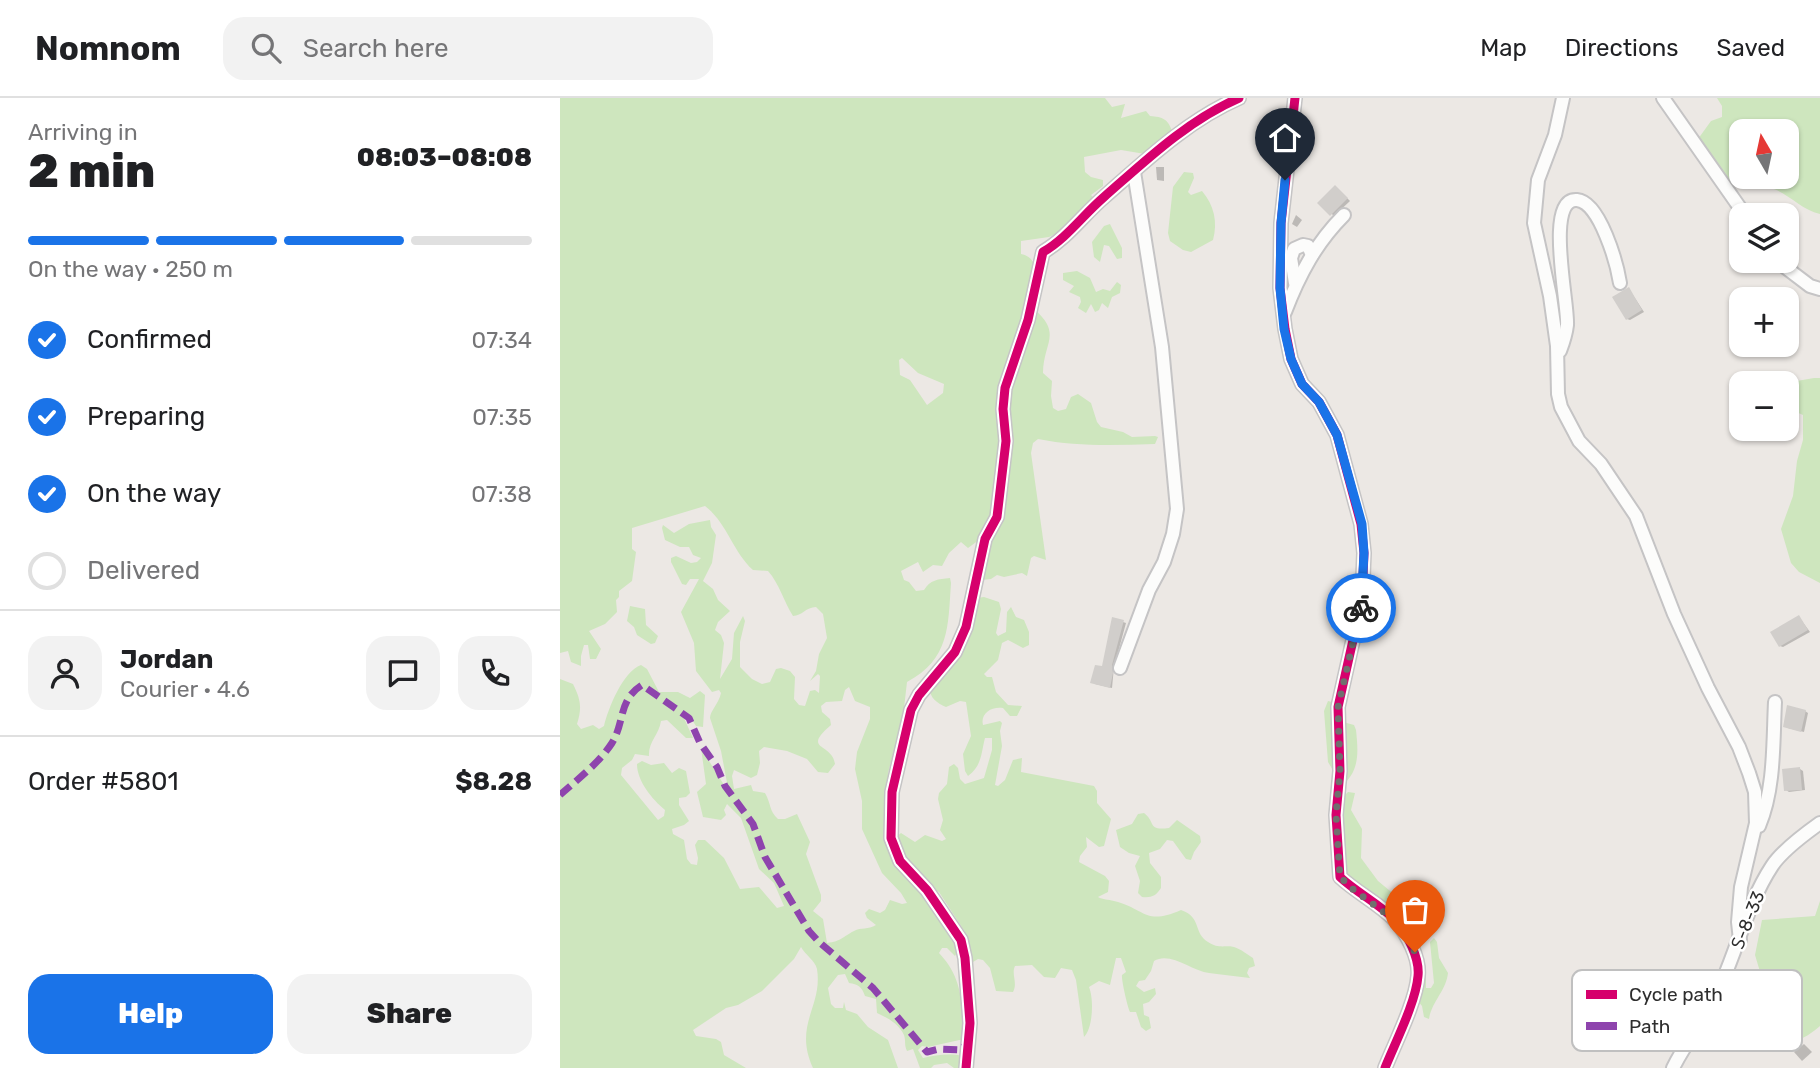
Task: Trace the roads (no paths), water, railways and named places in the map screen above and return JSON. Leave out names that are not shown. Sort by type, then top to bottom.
[{"type":"street","points":[[966,1068],[970,1023],[961,940],[927,890],[900,861],[891,838],[892,792],[911,710],[919,695],[955,652],[966,627],[985,540],[997,517],[1006,441],[1003,410],[1005,388],[1028,320],[1044,251],[1057,244],[1103,197],[1191,125],[1239,98]]},
{"type":"street","points":[[1295,98],[1281,223],[1280,288],[1283,315],[1291,359],[1302,384],[1319,402],[1337,435],[1362,524],[1364,553],[1362,600],[1338,707],[1340,771],[1336,815],[1340,877],[1396,921],[1415,952],[1419,974],[1385,1068]]},
{"type":"street","points":[[1563,98],[1556,135],[1538,180],[1534,223],[1550,296],[1558,358],[1558,394],[1561,407],[1579,441],[1601,464],[1636,516],[1674,614],[1707,688],[1739,747],[1755,792],[1756,823],[1741,887],[1738,922],[1740,940]]},
{"type":"street","points":[[1663,98],[1737,203]]},
{"type":"street","points":[[1120,668],[1149,590],[1164,562],[1177,509],[1162,347],[1134,172]]},
{"type":"street","points":[[1558,358],[1567,324],[1559,249],[1562,214],[1569,202],[1576,199],[1593,211],[1616,258],[1620,283]]},
{"type":"street","points":[[1283,315],[1312,255],[1344,215]]},
{"type":"street","points":[[1296,284],[1291,258],[1294,249],[1303,244],[1308,246],[1312,255]]},
{"type":"street","points":[[1793,273],[1810,286],[1820,289]]},
{"type":"street","points":[[1753,839],[1765,813],[1775,702]]},
{"type":"street","name":"Տ-8-33","points":[[1727,970],[1754,902],[1773,864],[1820,823]]},
{"type":"street","name":"Տ-8-33","points":[[1673,1068],[1682,1051]]}]
